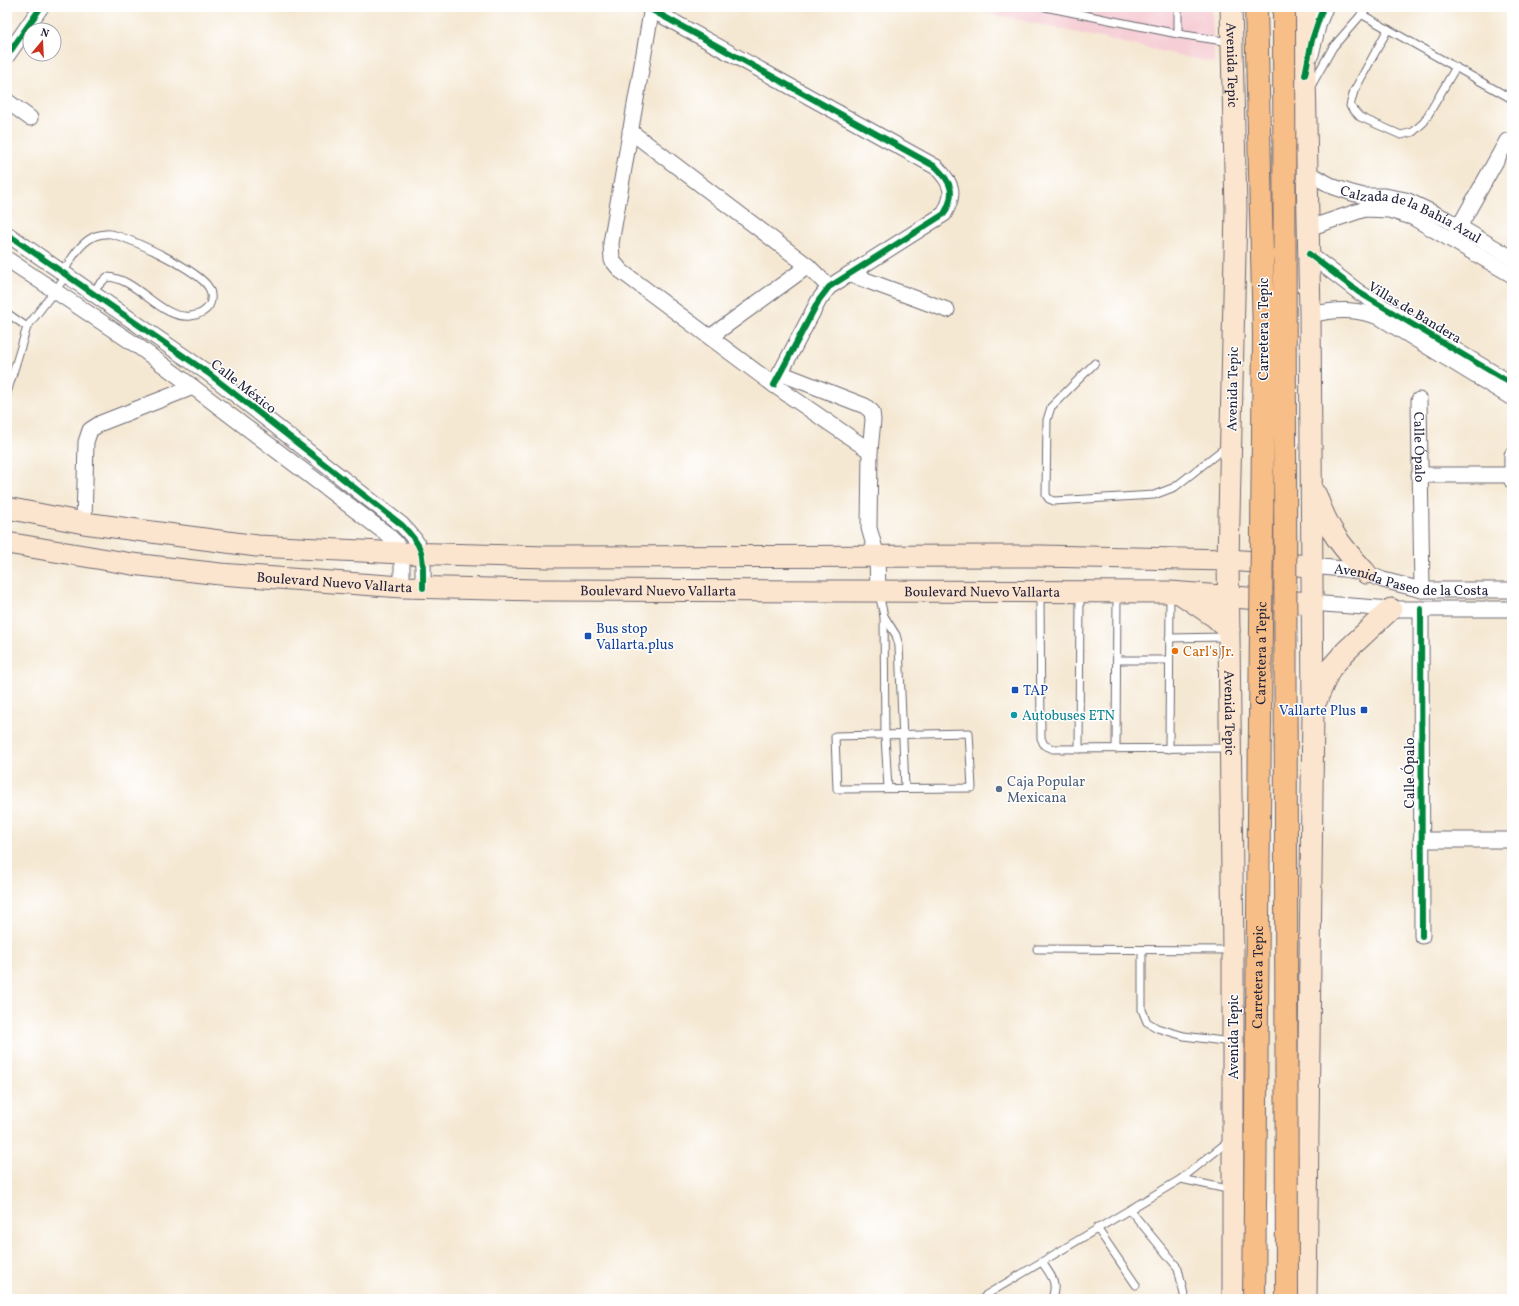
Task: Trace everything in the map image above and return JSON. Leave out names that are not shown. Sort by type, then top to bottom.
[{"type":"highway","name":"Carretera a Tepic","points":[[1254,1299],[1264,337],[1256,7]]},
{"type":"highway","name":"Carretera a Tepic","points":[[1284,7],[1287,1299]]},
{"type":"main road","name":"Avenida Tepic","points":[[1231,7],[1236,209],[1228,560],[1234,1042],[1234,1138],[1232,1190],[1233,1299]]},
{"type":"main road","points":[[1306,7],[1312,482],[1311,603],[1313,709],[1306,1299]]},
{"type":"main road","points":[[1312,482],[1323,516],[1334,536],[1366,573]]},
{"type":"main road","points":[[7,508],[84,523],[257,546],[423,554],[547,557],[1040,556],[1228,560],[1311,566]]},
{"type":"main road","name":"Boulevard Nuevo Vallarta","points":[[7,543],[132,564],[220,574],[423,588],[878,592],[1173,592],[1311,603]]},
{"type":"main road","points":[[1173,592],[1198,604],[1215,617],[1228,634]]},
{"type":"main road","points":[[1313,709],[1330,669],[1346,651],[1391,609]]},
{"type":"street","points":[[7,56],[41,7]]},
{"type":"street","points":[[1306,85],[1312,40],[1324,7]]},
{"type":"street","points":[[777,379],[819,300],[829,287],[944,214],[950,202],[951,189],[946,177],[936,167],[652,8],[611,243],[612,260],[621,271],[710,337],[777,379],[870,451]]},
{"type":"street","points":[[7,101],[30,118]]},
{"type":"street","points":[[630,131],[808,266],[829,287]]},
{"type":"street","points":[[1455,233],[1507,141]]},
{"type":"street","name":"Calzada de la Bahía Azul","points":[[1308,173],[1334,187],[1352,194],[1364,202],[1412,217],[1455,233],[1512,258]]},
{"type":"street","name":"Calzada de la Bahía Azul","points":[[1309,228],[1364,202]]},
{"type":"street","name":"Calzada de la Bahía Azul","points":[[1455,233],[1512,275]]},
{"type":"street","name":"Calle México","points":[[7,234],[64,275],[208,373],[402,525],[414,537],[423,554],[423,588]]},
{"type":"street","name":"Villas de Bandera","points":[[1309,254],[1360,293],[1512,384]]},
{"type":"street","points":[[7,258],[139,347],[193,386],[388,535],[396,543],[402,553],[402,587]]},
{"type":"street","points":[[710,337],[808,266]]},
{"type":"street","points":[[849,274],[947,310]]},
{"type":"street","points":[[1355,310],[1360,293]]},
{"type":"street","name":"Villas de Bandera","points":[[1310,315],[1340,310],[1355,310],[1370,313],[1381,318],[1512,398]]},
{"type":"street","points":[[777,379],[865,406],[872,412],[873,420],[870,451],[869,528],[877,556],[878,592]]},
{"type":"street","points":[[84,523],[86,442],[90,430],[100,423],[193,386]]},
{"type":"street","name":"Calle Ópalo","points":[[1419,400],[1422,590]]},
{"type":"street","points":[[1512,455],[1512,480]]},
{"type":"street","points":[[1419,475],[1512,475]]},
{"type":"street","name":"Avenida Paseo de la Costa","points":[[1311,566],[1366,573],[1383,580],[1422,590],[1512,590]]},
{"type":"street","name":"Avenida Paseo de la Costa","points":[[1311,603],[1391,609],[1512,609]]},
{"type":"street","name":"Calle Ópalo","points":[[1421,609],[1422,936]]},
{"type":"street","points":[[1421,840],[1512,840]]},
{"type":"lane","points":[[1045,7],[1064,9],[1178,34],[1232,42]]},
{"type":"lane","points":[[1178,7],[1178,34]]},
{"type":"lane","points":[[1306,85],[1333,47],[1368,7]]},
{"type":"lane","points":[[1361,14],[1512,99]]},
{"type":"lane","points":[[1388,29],[1354,91],[1350,106],[1360,117],[1401,135],[1413,132],[1424,122],[1456,67]]},
{"type":"lane","points":[[7,393],[28,327],[54,291],[74,254],[82,245],[94,236],[109,234],[130,241],[184,267],[201,279],[210,289],[211,298],[210,305],[204,312],[192,316],[179,316],[166,310],[127,284],[114,278],[107,277],[91,293]]},
{"type":"lane","points":[[7,313],[28,327]]},
{"type":"lane","points":[[1095,363],[1051,407],[1047,420],[1046,495],[1049,499],[1054,501],[1154,495],[1175,487],[1230,444]]},
{"type":"lane","points":[[1079,749],[1080,591]]},
{"type":"lane","points":[[878,592],[884,616],[885,736],[888,788]]},
{"type":"lane","points":[[1040,592],[1041,738],[1044,745],[1053,749],[1230,748]]},
{"type":"lane","points":[[1116,749],[1117,592]]},
{"type":"lane","points":[[1169,749],[1168,660],[1173,592]]},
{"type":"lane","points":[[884,616],[896,635],[899,646],[905,788]]},
{"type":"lane","points":[[1169,638],[1228,634]]},
{"type":"lane","points":[[1116,660],[1168,660]]},
{"type":"lane","points":[[969,733],[972,788],[837,789],[835,736],[885,736],[969,733]]},
{"type":"lane","points":[[1037,949],[1233,950]]},
{"type":"lane","points":[[1142,950],[1142,1010],[1147,1022],[1156,1028],[1184,1036],[1234,1042]]},
{"type":"lane","points":[[982,1299],[986,1295],[1181,1179],[1234,1138]]},
{"type":"lane","points":[[1181,1179],[1232,1190]]},
{"type":"lane","points":[[1130,1210],[1178,1268],[1185,1299]]},
{"type":"lane","points":[[1098,1228],[1136,1285]]},
{"type":"lane","points":[[1042,1262],[1054,1279],[1055,1286],[1052,1299]]},
{"type":"shaded area","points":[[959,7],[1212,7],[1214,63]]},
{"type":"cycle path","points":[[7,56],[41,7]]},
{"type":"cycle path","points":[[1305,75],[1312,40],[1323,7]]},
{"type":"cycle path","points":[[652,10],[936,167],[949,183],[951,194],[948,207],[944,214],[829,287],[819,300],[774,385]]},
{"type":"cycle path","points":[[7,234],[208,373],[402,525],[415,540],[422,554],[423,588]]},
{"type":"cycle path","points":[[1309,254],[1360,293],[1512,384]]},
{"type":"cycle path","points":[[1421,609],[1422,936]]},
{"type":"place","name":"Bus stop Vallarta.plus","points":[[588,636]]},
{"type":"place","name":"Carl's Jr.","points":[[1175,651]]},
{"type":"place","name":"TAP","points":[[1015,690]]},
{"type":"place","name":"Vallarte Plus","points":[[1364,710]]},
{"type":"place","name":"Autobuses ETN","points":[[1014,715]]},
{"type":"place","name":"Caja Popular Mexicana","points":[[999,789]]}]
